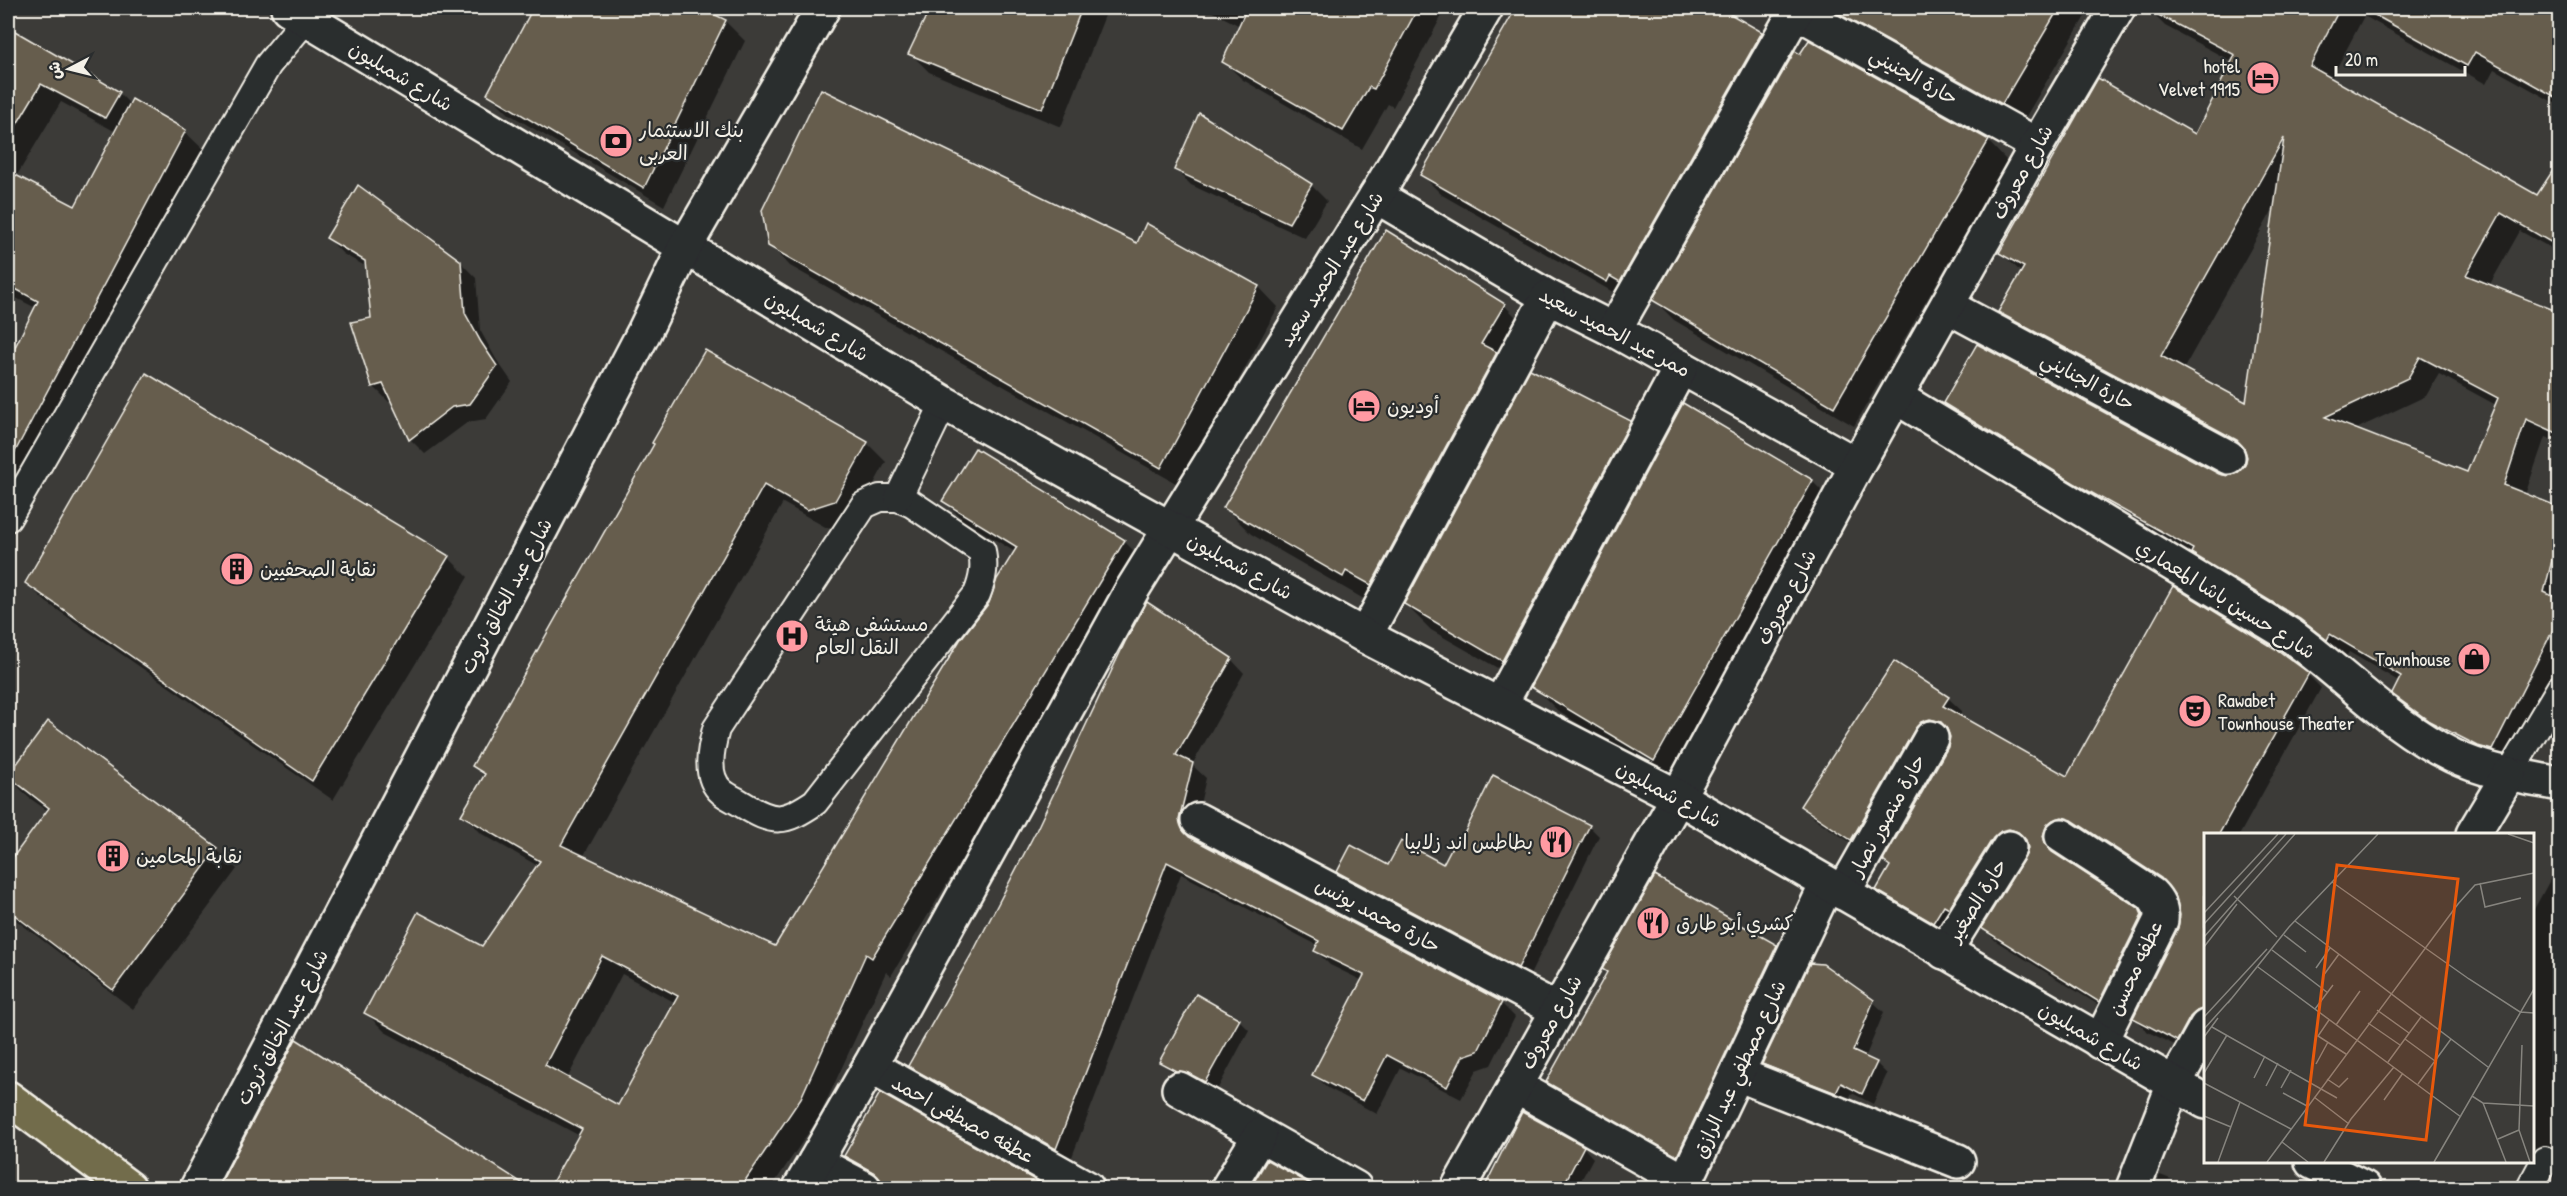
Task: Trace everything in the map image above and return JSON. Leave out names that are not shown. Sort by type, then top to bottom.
[{"type":"main road","points":[[8,1098],[129,1188]]},
{"type":"street","name":"شارع عبد الخالق ثروت","points":[[197,1188],[644,332],[685,247],[823,8]]},
{"type":"street","name":"شارع عبد الحميد سعيد","points":[[807,1175],[870,1066],[1132,591],[1376,196],[1486,8]]},
{"type":"street","name":"شارع معروف","points":[[1458,1188],[1678,797],[1857,465],[2037,145],[2118,8]]},
{"type":"street","name":"حارة الجنيني","points":[[1793,9],[2037,145]]},
{"type":"street","points":[[1614,330],[1793,9]]},
{"type":"street","name":"شارع شمبليون","points":[[297,13],[944,403],[1365,636],[1678,797],[2204,1101]]},
{"type":"street","name":"ممر عبد الحميد سعيد","points":[[1376,196],[1548,297],[1614,330],[1857,465]]},
{"type":"street","points":[[1365,636],[1548,297]]},
{"type":"street","name":"حارة الجنايني","points":[[1947,306],[2228,457]]},
{"type":"street","points":[[1500,705],[1681,368]]},
{"type":"street","name":"شارع حسين باشا المعماري","points":[[1896,397],[2290,635],[2316,654],[2385,714],[2452,756],[2486,769],[2559,784]]},
{"type":"street","name":"حارة منصور نصار","points":[[1835,888],[1931,738]]},
{"type":"street","points":[[2474,833],[2509,774]]},
{"type":"street","name":"حارة محمد يونس","points":[[1198,820],[1558,1010]]},
{"type":"street","name":"عطفه محسن","points":[[2062,836],[2151,894],[2156,899],[2161,915],[2161,920],[2100,1042]]},
{"type":"street","name":"حارة الصغير","points":[[1944,951],[2009,848]]},
{"type":"street","name":"شارع مصطفي عبد الرازق","points":[[1515,1086],[1675,1176],[1683,1177],[1690,1172],[1737,1074],[1835,888]]},
{"type":"street","points":[[2133,1188],[2174,1084],[2204,1029]]},
{"type":"street","name":"عطفه مصطفى احمد","points":[[870,1066],[1087,1188]]},
{"type":"street","points":[[1737,1074],[1958,1161]]},
{"type":"street","points":[[1179,1089],[1354,1188]]},
{"type":"street","points":[[1228,1188],[1260,1135]]},
{"type":"street","points":[[2316,1163],[2364,1188]]},
{"type":"street","points":[[807,1175],[864,1188]]},
{"type":"lane","points":[[8,518],[297,13]]},
{"type":"lane","points":[[898,498],[944,403]]},
{"type":"lane","points":[[880,498],[898,498],[912,504],[982,551],[984,565],[977,594],[815,802],[799,813],[782,819],[763,817],[720,790],[711,770],[710,750],[717,729],[864,505],[880,498]]},
{"type":"lane","points":[[2509,774],[2559,688]]},
{"type":"lane","points":[[2530,1188],[2545,1160]]},
{"type":"building","name":"بنك الاستثمار العربى","points":[[533,8],[701,8],[726,20],[644,188],[487,94]]},
{"type":"building","points":[[930,8],[1082,8],[1042,109],[908,54]]},
{"type":"building","points":[[1247,8],[1418,8],[1374,89],[1369,87],[1343,131],[1222,62]]},
{"type":"building","points":[[1516,8],[1720,8],[1762,32],[1620,282],[1610,276],[1607,282],[1420,175]]},
{"type":"building","points":[[1828,8],[2059,8],[2002,104]]},
{"type":"building","points":[[2145,8],[2340,8],[2310,66],[2537,195],[2559,161],[2559,247],[2501,213],[2466,275],[2559,312],[2559,434],[2526,419],[2504,485],[2559,507],[2559,533],[2544,592],[2559,599],[2559,618],[2492,750],[2478,746],[2429,721],[2392,694],[2401,676],[2330,634],[2327,640],[2300,619],[2191,553],[2193,549],[2074,483],[1943,403],[1977,344],[2219,474],[2228,476],[2237,473],[2245,465],[2247,457],[2244,448],[2237,440],[1998,312],[2024,267],[1999,253],[2098,78],[2195,134],[2235,55]],"holes":[[[2284,138],[2246,402],[2161,356]],[[2420,357],[2498,398],[2467,472],[2325,417],[2408,378]]]},
{"type":"building","points":[[2362,8],[2559,8],[2559,99],[2475,52],[2467,66]]},
{"type":"building","points":[[8,27],[120,92],[105,118],[41,84],[8,139]]},
{"type":"building","points":[[1809,40],[1989,140],[1834,407],[1652,300],[1795,51],[1800,54]]},
{"type":"building","points":[[821,89],[1137,243],[1146,223],[1259,286],[1161,468],[768,246],[762,210]]},
{"type":"building","points":[[132,99],[186,130],[8,465],[8,361],[38,301],[8,285],[8,171],[75,206]]},
{"type":"building","points":[[1199,113],[1312,184],[1289,223],[1174,170]]},
{"type":"building","points":[[358,185],[461,261],[465,313],[497,366],[470,404],[452,407],[409,440],[383,384],[372,387],[351,322],[371,318],[365,261],[326,238]]},
{"type":"building","name":"أوديون","points":[[1386,230],[1505,304],[1481,344],[1497,352],[1371,585],[1346,571],[1343,577],[1223,508]]},
{"type":"building","points":[[705,350],[868,442],[835,501],[807,510],[764,485],[561,845],[775,946],[960,640],[989,603],[997,579],[1017,547],[942,501],[975,448],[1125,540],[872,958],[866,954],[801,1098],[740,1188],[549,1188],[582,1129],[364,1013],[418,912],[482,946],[540,861],[461,815],[485,774],[472,766],[654,444],[652,443]],"holes":[[[602,956],[678,996],[618,1105],[545,1065]]]},
{"type":"building","points":[[1530,369],[1631,421],[1502,661],[1404,604]]},
{"type":"building","name":"نقابة الصحفيين","points":[[146,373],[449,556],[312,781],[25,583]]},
{"type":"building","points":[[1683,403],[1813,480],[1654,761],[1531,687]]},
{"type":"building","points":[[2173,586],[2279,651],[2309,673],[2220,833],[2204,833],[2204,1008],[2190,1017],[2177,1041],[2133,1018],[2178,928],[2180,915],[2176,897],[2161,878],[2072,820],[2062,817],[2047,825],[2043,836],[2046,845],[2052,852],[2139,908],[2142,915],[2099,1002],[1981,928],[2025,857],[2028,848],[2026,840],[2018,832],[2009,829],[2001,831],[1993,838],[1949,908],[1944,905],[1933,923],[1876,890],[1890,866],[1883,861],[1948,747],[1950,737],[1941,722],[1930,719],[1921,722],[1915,729],[1851,840],[1800,806],[1894,661],[1949,697],[1943,706],[2067,776]]},
{"type":"building","points":[[1147,602],[1232,658],[1176,755],[1193,763],[1179,820],[1189,837],[1502,1002],[1478,1051],[1463,1056],[1447,1087],[1387,1055],[1363,1101],[1312,1075],[1364,975],[1314,951],[1319,941],[1167,862],[1056,1149],[908,1066],[975,948],[1036,831],[1125,642]]},
{"type":"building","name":"نقابة المحامين","points":[[48,721],[218,848],[113,990],[8,910],[8,864],[49,808],[8,776]]},
{"type":"building","points":[[1493,775],[1590,825],[1518,968],[1337,872],[1351,845],[1388,865],[1401,841],[1443,864],[1454,843],[1458,846]]},
{"type":"building","points":[[1655,876],[1777,945],[1677,1156],[1546,1082],[1607,972],[1602,969]]},
{"type":"building","points":[[1810,963],[1823,964],[1874,1000],[1853,1051],[1877,1062],[1862,1094],[1841,1083],[1836,1093],[1762,1064]]},
{"type":"building","points":[[1196,994],[1240,1019],[1205,1082],[1159,1062]]},
{"type":"building","points":[[296,1039],[530,1188],[223,1188],[219,1186]]},
{"type":"building","points":[[880,1093],[1042,1184],[1041,1188],[883,1188],[880,1179],[873,1172],[844,1156]]},
{"type":"building","points":[[1522,1112],[1584,1146],[1562,1188],[1484,1188]]},
{"type":"building","points":[[1267,1160],[1318,1188],[1250,1188]]},
{"type":"place","name":"hotel Velvet 1915","points":[[2263,78]]},
{"type":"place","name":"بنك الاستثمار العربى","points":[[616,141]]},
{"type":"place","name":"أوديون","points":[[1364,406]]},
{"type":"place","name":"نقابة الصحفيين","points":[[237,569]]},
{"type":"place","name":"مستشفى هيئة النقل العام","points":[[792,636]]},
{"type":"place","name":"Townhouse","points":[[2474,659]]},
{"type":"place","name":"Rawabet Townhouse Theater","points":[[2195,711]]},
{"type":"place","name":"بطاطس اند زلابيا","points":[[1556,842]]},
{"type":"place","name":"نقابة المحامين","points":[[113,856]]},
{"type":"place","name":"كشري أبو طارق","points":[[1653,923]]}]
